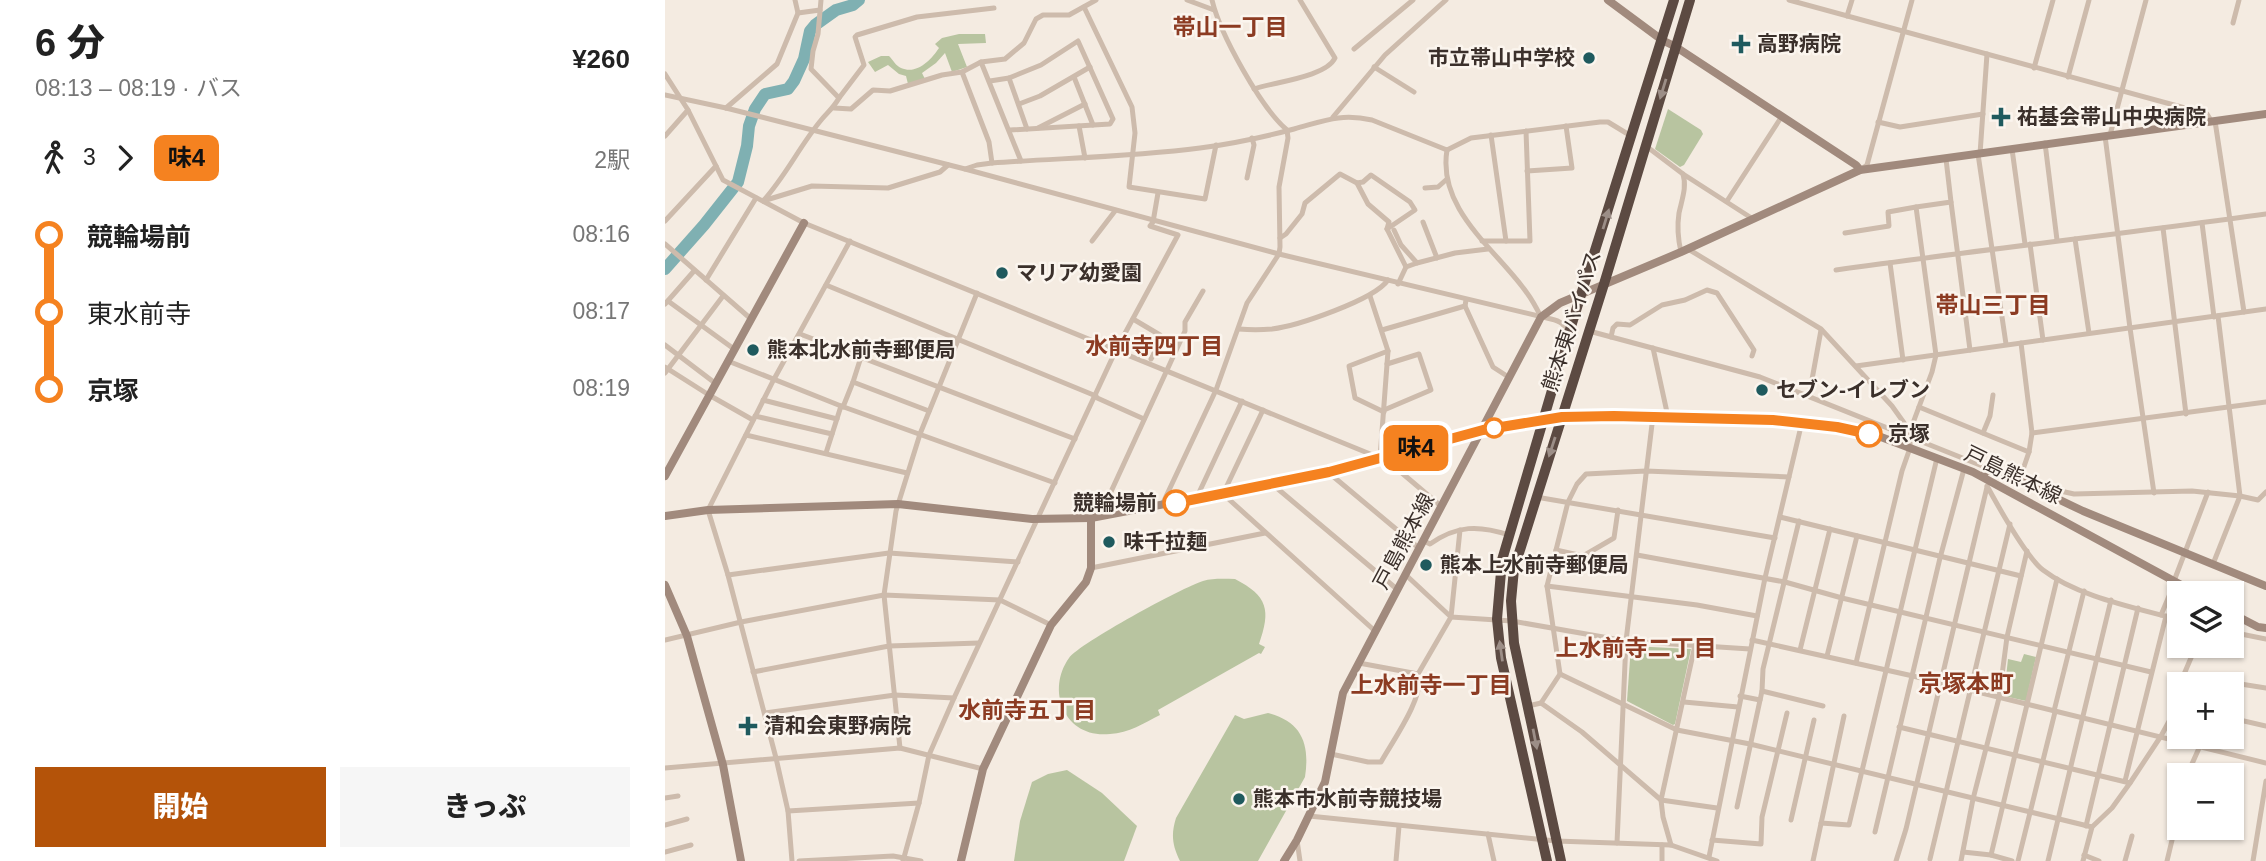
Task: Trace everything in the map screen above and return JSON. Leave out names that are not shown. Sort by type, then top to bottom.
[{"type":"highway","name":"熊本東バイパス","points":[[1547,861],[1501,658],[1497,619],[1502,560],[1568,336],[1674,0]]},
{"type":"highway","name":"熊本東バイパス","points":[[1561,861],[1520,677],[1512,621],[1514,569],[1677,47],[1689,0]]},
{"type":"street","points":[[726,108],[777,64],[798,13],[795,0]]},
{"type":"street","points":[[821,0],[811,69],[839,98]]},
{"type":"street","points":[[834,108],[851,109],[873,90],[890,91],[942,75],[962,72],[981,62],[1002,60],[1015,52],[1027,38],[1037,19],[1043,15],[1069,15],[1096,0]]},
{"type":"street","points":[[1187,0],[1214,10]]},
{"type":"street","points":[[1162,505],[1216,390],[1247,303],[1279,254],[1279,187],[1288,138],[1287,130],[1279,124],[1254,89],[1214,10],[1212,0]]},
{"type":"street","points":[[1254,89],[1332,66],[1335,58],[1300,0]]},
{"type":"street","points":[[1354,48],[1413,0]]},
{"type":"street","points":[[1333,117],[1385,55],[1446,0]]},
{"type":"street","points":[[1608,0],[1662,40],[1677,47],[1860,170]]},
{"type":"street","points":[[1789,0],[2207,114],[2214,121],[2244,312]]},
{"type":"street","points":[[1847,16],[1851,0]]},
{"type":"street","points":[[665,516],[708,510],[898,504],[1038,519],[1091,518],[1329,472],[1483,430],[1541,317],[1560,303],[1685,251],[1867,165],[1912,0]]},
{"type":"street","points":[[2034,68],[2053,0]]},
{"type":"street","points":[[2068,77],[2089,0]]},
{"type":"street","points":[[2146,0],[2107,136],[2130,328],[2154,493]]},
{"type":"street","points":[[2233,23],[2239,0]]},
{"type":"street","points":[[1084,7],[1132,107],[1135,132],[1129,187],[1205,199],[1216,145]]},
{"type":"street","points":[[763,201],[775,188],[822,118],[834,108],[864,65],[855,37],[857,35],[917,17],[994,8]]},
{"type":"street","points":[[798,13],[820,10]]},
{"type":"street","points":[[990,81],[1009,78],[1041,65],[1078,41],[1113,119],[1110,124],[1010,130]]},
{"type":"street","points":[[1987,54],[1979,154],[2006,344]]},
{"type":"street","points":[[981,62],[1021,161]]},
{"type":"street","points":[[1019,104],[1040,96],[1090,66]]},
{"type":"street","points":[[1374,67],[1413,92]]},
{"type":"street","points":[[962,72],[989,142],[992,163]]},
{"type":"street","points":[[665,74],[688,110],[723,180],[804,223],[1381,457],[1442,507]]},
{"type":"street","points":[[1074,77],[1094,125]]},
{"type":"street","points":[[1009,78],[1027,129]]},
{"type":"street","points":[[665,95],[965,169],[1153,222],[1388,280],[1465,303],[1560,321],[1566,327],[1568,336]]},
{"type":"street","points":[[1037,129],[1085,104]]},
{"type":"street","points":[[665,136],[688,110]]},
{"type":"street","points":[[1878,122],[1900,127],[1983,114]]},
{"type":"street","points":[[1860,170],[2266,114]]},
{"type":"street","points":[[1727,201],[1782,116]]},
{"type":"street","points":[[965,169],[992,163],[1131,156],[1216,145],[1333,117],[1372,120],[1447,150],[1471,138],[1608,122],[1632,136]]},
{"type":"street","points":[[1079,126],[1085,158]]},
{"type":"street","points":[[1527,171],[1572,168],[1566,126]]},
{"type":"street","points":[[1482,241],[1530,241],[1526,131]]},
{"type":"street","points":[[1490,135],[1507,241]]},
{"type":"street","points":[[1247,178],[1254,145],[1252,138]]},
{"type":"street","points":[[2045,144],[2057,240]]},
{"type":"street","points":[[1646,146],[1683,174],[1754,219]]},
{"type":"street","points":[[2012,149],[2043,340]]},
{"type":"street","points":[[1447,150],[1447,179],[1458,206],[1488,249],[1527,292],[1541,317]]},
{"type":"street","points":[[1946,159],[1970,350]]},
{"type":"street","points":[[763,201],[812,186],[888,188],[940,172],[948,165]]},
{"type":"street","points":[[665,221],[716,166]]},
{"type":"street","points":[[1280,238],[1302,214],[1305,203],[1340,174],[1357,183],[1368,204],[1389,222],[1387,229],[1406,267]]},
{"type":"street","points":[[1683,174],[1685,188],[1678,238],[1685,251],[1821,329],[1892,406],[1910,434]]},
{"type":"street","points":[[1357,183],[1363,182],[1371,175],[1410,202],[1415,210],[1387,229]]},
{"type":"street","points":[[1425,188],[1438,187],[1447,179]]},
{"type":"street","points":[[903,859],[929,755],[954,698],[1116,350],[1178,235],[1150,226],[1158,193]]},
{"type":"street","points":[[706,280],[756,198]]},
{"type":"street","points":[[1845,233],[1889,226],[1888,212],[1951,202]]},
{"type":"street","points":[[1856,663],[1902,471],[1910,448],[1910,434],[1936,355],[1916,207]]},
{"type":"street","points":[[1092,242],[1115,211]]},
{"type":"street","points":[[1836,270],[2266,214]]},
{"type":"street","points":[[1423,222],[1437,258]]},
{"type":"street","points":[[666,469],[804,223]]},
{"type":"street","points":[[2202,223],[2230,407],[2240,496],[2213,564]]},
{"type":"street","points":[[2162,228],[2186,414]]},
{"type":"street","points":[[1394,230],[1401,245],[1417,263]]},
{"type":"street","points":[[2075,239],[2089,333]]},
{"type":"street","points":[[792,861],[788,811],[776,758],[741,622],[708,510],[773,381],[850,241]]},
{"type":"street","points":[[665,244],[751,319]]},
{"type":"street","points":[[1398,284],[1406,267],[1437,258],[1488,249]]},
{"type":"street","points":[[1890,263],[1903,360]]},
{"type":"street","points":[[694,271],[667,303],[734,349]]},
{"type":"street","points":[[1239,329],[1283,327],[1370,296],[1388,280]]},
{"type":"street","points":[[827,285],[1095,396],[1144,419]]},
{"type":"street","points":[[1611,337],[1617,324],[1630,325],[1663,305],[1685,300],[1707,290],[1717,293],[1754,350],[1752,356]]},
{"type":"street","points":[[1103,516],[1103,509],[1185,331],[1185,323],[1203,291]]},
{"type":"street","points":[[900,748],[884,595],[889,553],[898,504],[920,434],[977,293]]},
{"type":"street","points":[[723,296],[666,370],[709,396],[754,418],[832,434]]},
{"type":"street","points":[[1370,296],[1388,351],[1381,457]]},
{"type":"street","points":[[1382,330],[1465,303]]},
{"type":"street","points":[[1465,303],[1493,367],[1510,378]]},
{"type":"street","points":[[1856,366],[2266,309]]},
{"type":"street","points":[[1133,319],[1162,338],[1151,359]]},
{"type":"street","points":[[1809,396],[1821,329]]},
{"type":"street","points":[[1589,331],[1761,377],[1995,469],[2083,511],[2266,586]]},
{"type":"street","points":[[800,334],[1075,439]]},
{"type":"street","points":[[2019,481],[2029,452],[2032,432],[2021,343]]},
{"type":"street","points":[[665,345],[715,383]]},
{"type":"street","points":[[1653,348],[1668,417]]},
{"type":"street","points":[[1387,364],[1419,354],[1431,390],[1384,411],[1355,398],[1349,366],[1388,351]]},
{"type":"street","points":[[826,453],[862,357]]},
{"type":"street","points":[[727,361],[773,381],[1055,483]]},
{"type":"street","points":[[853,382],[929,411]]},
{"type":"street","points":[[1983,433],[1990,416],[1993,395]]},
{"type":"street","points":[[763,400],[837,419]]},
{"type":"street","points":[[1196,499],[1241,401]]},
{"type":"street","points":[[2032,432],[2266,402]]},
{"type":"street","points":[[1919,407],[2029,452]]},
{"type":"street","points":[[1223,494],[1263,410]]},
{"type":"street","points":[[1617,843],[1626,641],[1653,416]]},
{"type":"street","name":"戸島熊本線","points":[[1284,861],[1325,782],[1343,693],[1483,430],[1562,417],[1653,416],[1802,422],[1851,429],[1983,476],[2174,581]]},
{"type":"street","points":[[1709,857],[1730,741],[1802,422]]},
{"type":"street","points":[[746,435],[907,473]]},
{"type":"street","points":[[1821,823],[1849,825],[1884,670],[1937,458]]},
{"type":"street","points":[[1875,832],[1940,558],[1964,469]]},
{"type":"street","points":[[1990,469],[1983,476],[1987,486],[2027,551],[2042,569],[2084,591],[2167,617]]},
{"type":"street","points":[[1528,706],[1541,703],[1560,674],[1546,586],[1568,502],[1577,484],[1586,474],[1646,471],[1789,477]]},
{"type":"street","points":[[1329,472],[1422,545],[1460,530],[1483,527],[1509,535]]},
{"type":"street","points":[[2019,481],[2029,481],[2074,494],[2208,492],[2258,500],[2266,492]]},
{"type":"street","points":[[1272,484],[1398,590]]},
{"type":"street","points":[[1896,861],[1917,785],[1987,486]]},
{"type":"street","points":[[2174,581],[2208,492]]},
{"type":"street","points":[[1223,494],[1375,631]]},
{"type":"street","points":[[1537,497],[1775,538]]},
{"type":"street","points":[[1556,550],[1583,556],[1614,538],[1618,510]]},
{"type":"street","points":[[1780,517],[2021,576]]},
{"type":"street","points":[[961,861],[983,769],[1051,625],[1086,583],[1091,568],[1091,518]]},
{"type":"street","points":[[1737,807],[1762,691],[1763,669],[1799,521]]},
{"type":"street","points":[[1930,859],[2010,524]]},
{"type":"street","points":[[1800,650],[1830,529]]},
{"type":"street","points":[[1331,754],[1381,762],[1417,698],[1420,680],[1418,674],[1451,617],[1460,530]]},
{"type":"street","points":[[1091,568],[1265,533]]},
{"type":"street","points":[[1827,656],[1857,536]]},
{"type":"street","points":[[1961,861],[1973,799],[1999,698],[2007,637],[2027,551]]},
{"type":"street","points":[[728,575],[889,553],[1018,562]]},
{"type":"street","points":[[1637,555],[1785,582],[2151,671]]},
{"type":"street","points":[[1406,576],[1451,617],[1512,621],[1626,641],[1750,649]]},
{"type":"street","points":[[1990,855],[2057,579]]},
{"type":"street","points":[[665,585],[687,636],[723,765],[741,861]]},
{"type":"street","points":[[1546,586],[1757,616]]},
{"type":"street","points":[[2018,861],[2084,591]]},
{"type":"street","points":[[665,640],[741,622],[884,595],[1000,600],[1051,625]]},
{"type":"street","points":[[2048,861],[2111,600]]},
{"type":"street","points":[[2128,782],[2167,603]]},
{"type":"street","points":[[2099,861],[2084,858],[2098,775],[2139,608]]},
{"type":"street","points":[[2244,619],[2266,628]]},
{"type":"street","points":[[2244,635],[2266,639]]},
{"type":"street","points":[[1752,640],[2167,738]]},
{"type":"street","points":[[753,672],[889,646],[979,643]]},
{"type":"street","points":[[1671,845],[1661,800],[1695,645]]},
{"type":"street","points":[[1359,663],[1418,674]]},
{"type":"street","points":[[1560,674],[1677,730],[1750,744],[2089,827]]},
{"type":"street","points":[[2244,685],[2266,688]]},
{"type":"street","points":[[1762,691],[1823,706]]},
{"type":"street","points":[[765,713],[895,695],[954,698]]},
{"type":"street","points":[[1741,696],[1760,700]]},
{"type":"street","points":[[1684,702],[1738,707]]},
{"type":"street","points":[[1541,703],[1582,732],[1661,800],[1717,808]]},
{"type":"street","points":[[1712,840],[1761,844],[1762,817],[1787,713]]},
{"type":"street","points":[[1812,861],[1845,716]]},
{"type":"street","points":[[1791,820],[1814,720]]},
{"type":"street","points":[[2244,721],[2266,726]]},
{"type":"street","points":[[2089,827],[2112,808],[2167,725]]},
{"type":"street","points":[[1899,727],[2128,782]]},
{"type":"street","points":[[665,768],[900,748],[983,769]]},
{"type":"street","points":[[2208,749],[2266,763]]},
{"type":"street","points":[[2253,861],[2266,781]]},
{"type":"street","points":[[665,798],[678,796]]},
{"type":"street","points":[[788,811],[919,803]]},
{"type":"street","points":[[1309,816],[1556,841],[1671,845],[1717,861]]},
{"type":"street","points":[[665,825],[688,820]]},
{"type":"street","points":[[1396,861],[1399,826]]},
{"type":"street","points":[[1488,834],[1494,861]]},
{"type":"street","points":[[2125,861],[2132,836]]},
{"type":"street","points":[[1297,840],[1300,861]]},
{"type":"street","points":[[2167,861],[2172,840]]},
{"type":"street","points":[[665,852],[691,845]]},
{"type":"street","points":[[1662,845],[1662,861]]},
{"type":"street","points":[[1963,852],[2012,861]]},
{"type":"street","points":[[799,861],[921,861]]},
{"type":"green space","points":[[959,34],[985,34],[986,43],[958,44],[967,67],[952,72],[945,53],[922,73],[925,79],[908,84],[906,76],[888,65],[875,72],[868,62],[881,56],[889,56],[901,68],[913,70],[936,53],[939,48],[935,44],[942,38]]},
{"type":"green space","points":[[1668,109],[1703,134],[1684,165],[1680,167],[1655,149]]},
{"type":"green space","points":[[1211,579],[1235,579],[1254,592],[1264,605],[1265,622],[1259,644],[1265,647],[1261,654],[1158,710],[1160,715],[1130,730],[1095,734],[1071,721],[1064,711],[1059,685],[1062,671],[1069,658],[1077,651],[1133,616],[1192,585]]},
{"type":"green space","points":[[1631,646],[1691,649],[1675,724],[1627,701]]},
{"type":"green space","points":[[2024,654],[2036,657],[2026,701],[2004,696],[2008,659],[2021,662]]},
{"type":"green space","points":[[1268,713],[1289,722],[1296,729],[1304,745],[1306,765],[1305,777],[1258,861],[1180,861],[1173,840],[1176,818],[1235,715],[1244,719]]},
{"type":"green space","points":[[1067,770],[1102,793],[1137,826],[1124,861],[1014,861],[1020,821],[1032,782],[1048,774]]},
{"type":"waterway","points":[[665,269],[738,182],[755,109],[765,94],[788,89],[794,81],[804,59],[810,31],[836,10],[853,5],[859,0]]},
{"type":"bus line","name":"味4","points":[[1176,503],[1329,472],[1483,430],[1562,417],[1773,420],[1851,429],[1869,434]]},
{"type":"place","name":"高野病院","points":[[1741,44]]},
{"type":"place","name":"市立帯山中学校","points":[[1589,58]]},
{"type":"place","name":"祐基会帯山中央病院","points":[[2001,117]]},
{"type":"place","name":"マリア幼愛園","points":[[1002,273]]},
{"type":"place","name":"熊本北水前寺郵便局","points":[[753,350]]},
{"type":"place","name":"セブン-イレブン","points":[[1762,390]]},
{"type":"place","name":"京塚","points":[[1869,434]]},
{"type":"place","name":"競輪場前","points":[[1176,503]]},
{"type":"place","name":"味千拉麺","points":[[1109,542]]},
{"type":"place","name":"熊本上水前寺郵便局","points":[[1426,565]]},
{"type":"place","name":"清和会東野病院","points":[[748,726]]},
{"type":"place","name":"熊本市水前寺競技場","points":[[1239,799]]},
{"type":"district","name":"帯山一丁目","points":[[1230,27]]},
{"type":"district","name":"帯山三丁目","points":[[1993,305]]},
{"type":"district","name":"水前寺四丁目","points":[[1154,346]]},
{"type":"district","name":"上水前寺二丁目","points":[[1636,648]]},
{"type":"district","name":"京塚本町","points":[[1966,684]]},
{"type":"district","name":"上水前寺一丁目","points":[[1431,685]]},
{"type":"district","name":"水前寺五丁目","points":[[1027,710]]}]
